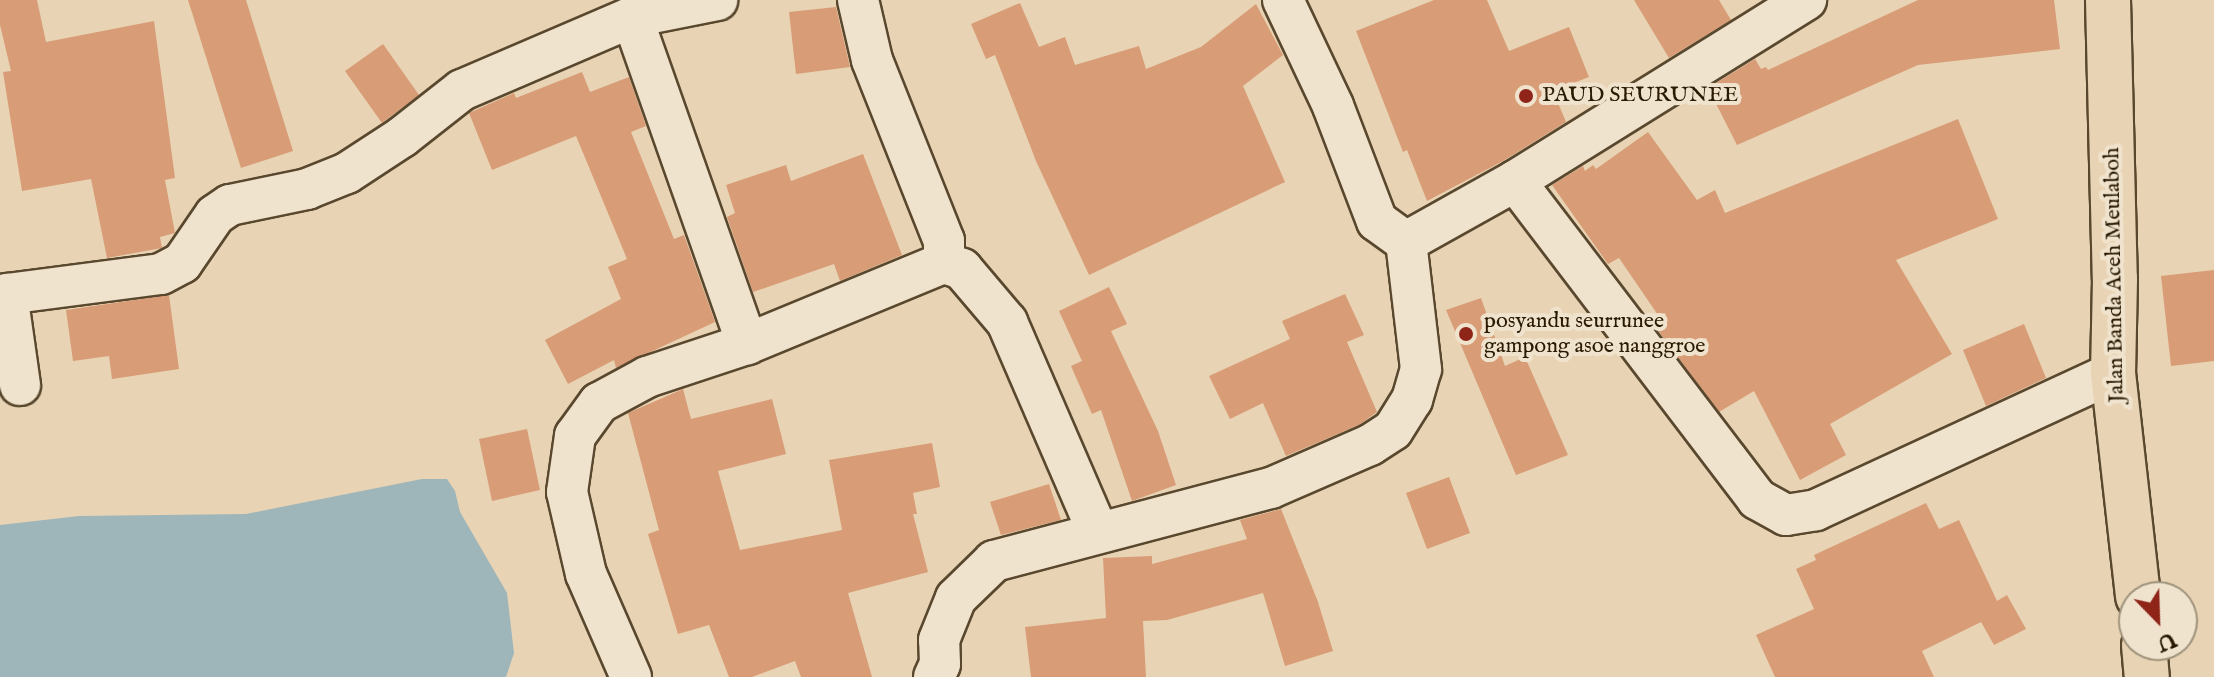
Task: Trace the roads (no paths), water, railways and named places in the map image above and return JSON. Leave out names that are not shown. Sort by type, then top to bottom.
[{"type":"highway","name":"Jalan Banda Aceh Meulaboh","points":[[2108,0],[2115,279],[2113,373],[2136,581]]},
{"type":"street","points":[[20,385],[3,279],[161,274],[182,263],[215,215],[230,205],[307,189],[347,173],[402,137],[462,90],[632,17],[717,0]]},
{"type":"street","points":[[858,0],[872,60],[944,241],[944,263]]},
{"type":"street","points":[[934,677],[940,664],[939,640],[956,598],[994,561],[1271,488],[1370,445],[1393,430],[1412,400],[1421,369],[1406,242],[1377,221],[1333,106],[1283,0]]},
{"type":"street","points":[[1406,242],[1515,181],[1806,0]]},
{"type":"street","points":[[632,17],[747,344]]},
{"type":"street","points":[[1515,181],[1757,499],[1786,515],[1816,510],[2113,373]]},
{"type":"street","points":[[631,677],[586,574],[567,492],[575,436],[599,403],[647,377],[747,344],[944,263],[962,269],[1007,322],[1098,532]]},
{"type":"water","points":[[422,479],[447,479],[455,491],[460,512],[507,593],[514,653],[506,677],[0,677],[0,525],[79,516],[246,514]]},
{"type":"place","name":"PAUD SEURUNEE","points":[[1526,96]]},
{"type":"place","name":"posyandu seurrunee gampong asoe nanggroe","points":[[1466,334]]}]
